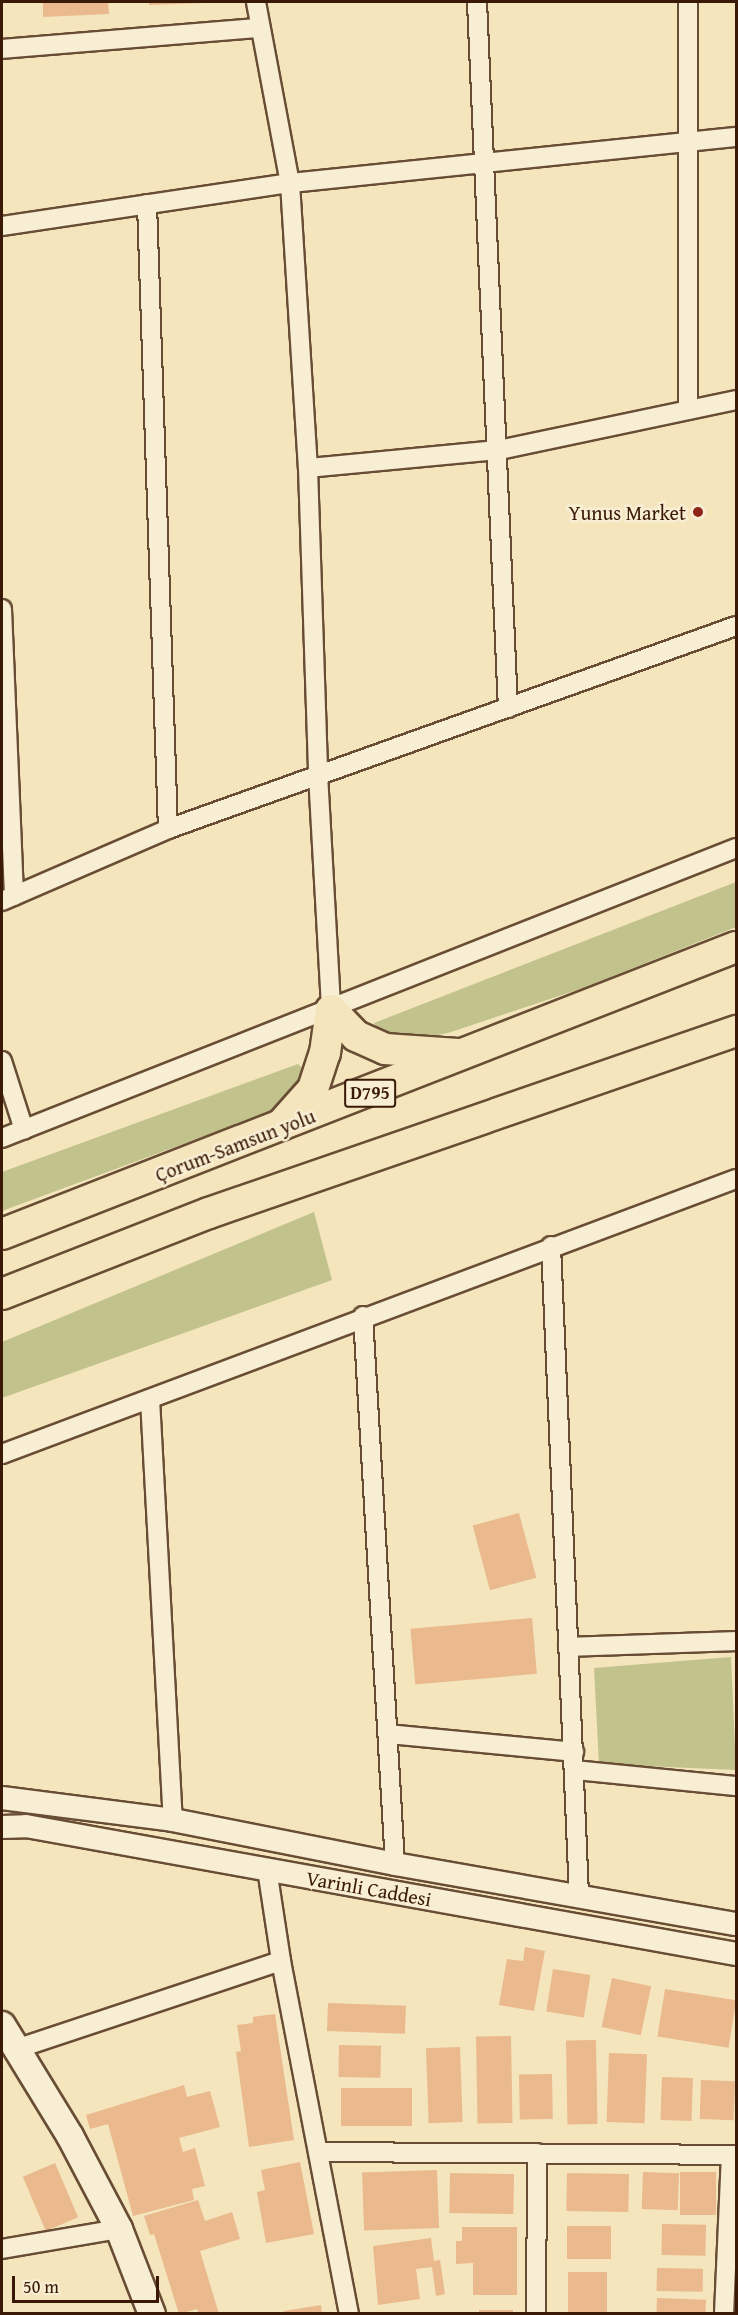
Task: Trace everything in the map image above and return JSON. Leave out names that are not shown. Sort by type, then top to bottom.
[{"type":"highway","name":"Çorum-Samsun yolu","points":[[2,1234],[467,1055],[736,947]]},
{"type":"highway","points":[[331,1010],[356,1036],[386,1049],[467,1055]]},
{"type":"highway","points":[[279,1128],[313,1089],[324,1053],[331,1010]]},
{"type":"highway","points":[[2,1294],[209,1213],[736,1031]]},
{"type":"main road","points":[[2,2025],[70,2136],[119,2229],[152,2313]]},
{"type":"street","points":[[256,2],[290,183],[308,468],[318,774],[331,1010]]},
{"type":"street","points":[[477,2],[499,450],[508,708]]},
{"type":"street","points":[[688,2],[690,139],[688,408]]},
{"type":"street","points":[[2,49],[260,28]]},
{"type":"street","points":[[2,226],[290,183],[486,164],[690,139],[736,137]]},
{"type":"street","points":[[147,204],[168,829]]},
{"type":"street","points":[[308,468],[499,450],[688,408],[736,400]]},
{"type":"street","points":[[2,618],[8,899],[168,829],[736,626]]},
{"type":"street","points":[[2,1138],[331,1010],[736,848]]},
{"type":"street","points":[[2,1061],[24,1130]]},
{"type":"street","points":[[2,1454],[363,1316],[736,1179]]},
{"type":"street","points":[[551,1246],[579,1895]]},
{"type":"street","points":[[363,1316],[395,1864]]},
{"type":"street","points":[[150,1399],[173,1820]]},
{"type":"street","points":[[568,1647],[736,1641]]},
{"type":"street","points":[[388,1734],[736,1786]]},
{"type":"street","name":"Varinli Caddesi","points":[[2,1798],[173,1820],[395,1864],[736,1924]]},
{"type":"street","name":"Varinli Caddesi","points":[[2,1827],[26,1826],[736,1954]]},
{"type":"street","points":[[267,1869],[280,1961],[321,2152],[349,2313]]},
{"type":"street","points":[[16,2049],[280,1961]]},
{"type":"street","points":[[321,2152],[734,2156],[724,2313]]},
{"type":"street","points":[[536,2313],[537,2153]]},
{"type":"street","points":[[2,2248],[119,2229]]},
{"type":"green space","points":[[736,882],[736,927],[583,988],[448,1033],[388,1045],[374,1023]]},
{"type":"green space","points":[[298,1064],[308,1073],[283,1107],[2,1211],[2,1172]]},
{"type":"green space","points":[[314,1212],[332,1280],[2,1398],[2,1342]]},
{"type":"green space","points":[[731,1657],[736,1770],[599,1764],[594,1668]]},
{"type":"building","points":[[43,2],[108,2],[109,14],[43,17]]},
{"type":"building","points":[[149,2],[203,2],[203,3],[149,5]]},
{"type":"building","points":[[519,1513],[536,1578],[490,1590],[473,1525]]},
{"type":"building","points":[[532,1618],[537,1674],[415,1684],[410,1629]]},
{"type":"building","points":[[525,1947],[545,1951],[534,2011],[499,2005],[507,1959],[523,1961]]},
{"type":"building","points":[[553,1969],[591,1975],[584,2017],[546,2011]]},
{"type":"building","points":[[612,1978],[651,1986],[641,2035],[602,2027]]},
{"type":"building","points":[[665,1989],[736,2000],[729,2048],[657,2036]]},
{"type":"building","points":[[328,2003],[406,2006],[405,2034],[327,2031]]},
{"type":"building","points":[[275,2014],[294,2140],[249,2147],[236,2052],[241,2051],[237,2025],[253,2023],[253,2017]]},
{"type":"building","points":[[511,2036],[513,2123],[478,2124],[476,2037]]},
{"type":"building","points":[[596,2040],[597,2124],[567,2125],[566,2041]]},
{"type":"building","points":[[339,2045],[381,2046],[380,2078],[338,2077]]},
{"type":"building","points":[[460,2047],[463,2122],[429,2123],[426,2048]]},
{"type":"building","points":[[609,2053],[647,2054],[645,2123],[607,2122]]},
{"type":"building","points":[[552,2074],[553,2119],[520,2120],[519,2075]]},
{"type":"building","points":[[662,2077],[693,2078],[691,2121],[660,2120]]},
{"type":"building","points":[[701,2080],[735,2081],[734,2120],[700,2119]]},
{"type":"building","points":[[184,2085],[187,2097],[210,2091],[220,2127],[179,2138],[183,2152],[195,2148],[205,2186],[192,2189],[194,2200],[133,2216],[108,2124],[90,2129],[86,2115]]},
{"type":"building","points":[[341,2088],[412,2088],[412,2126],[341,2126]]},
{"type":"building","points":[[300,2162],[314,2234],[266,2243],[257,2192],[265,2190],[261,2170]]},
{"type":"building","points":[[55,2163],[78,2217],[46,2231],[23,2177]]},
{"type":"building","points":[[437,2170],[439,2228],[364,2231],[362,2173]]},
{"type":"building","points":[[643,2172],[679,2173],[678,2210],[642,2209]]},
{"type":"building","points":[[680,2172],[716,2172],[716,2215],[680,2215]]},
{"type":"building","points":[[450,2173],[514,2174],[513,2214],[449,2213]]},
{"type":"building","points":[[567,2173],[629,2174],[628,2212],[566,2211]]},
{"type":"building","points":[[198,2200],[205,2221],[232,2212],[240,2239],[200,2251],[219,2314],[199,2314],[197,2309],[179,2314],[154,2234],[150,2235],[144,2216]]},
{"type":"building","points":[[662,2224],[706,2225],[705,2256],[661,2255]]},
{"type":"building","points":[[567,2226],[611,2226],[611,2259],[567,2259]]},
{"type":"building","points":[[462,2227],[517,2227],[517,2295],[473,2295],[473,2263],[456,2264],[456,2241],[462,2241]]},
{"type":"building","points":[[431,2238],[434,2261],[440,2260],[445,2294],[436,2296],[432,2267],[416,2269],[420,2299],[378,2305],[373,2246]]},
{"type":"building","points":[[657,2268],[703,2269],[703,2292],[657,2291]]},
{"type":"building","points":[[568,2272],[607,2272],[607,2314],[568,2314]]},
{"type":"building","points":[[657,2298],[706,2300],[705,2314],[656,2314]]},
{"type":"building","points":[[321,2305],[322,2314],[284,2314],[284,2311]]},
{"type":"building","points":[[479,2310],[513,2310],[513,2314],[479,2314]]},
{"type":"place","name":"Yunus Market","points":[[698,512]]}]
